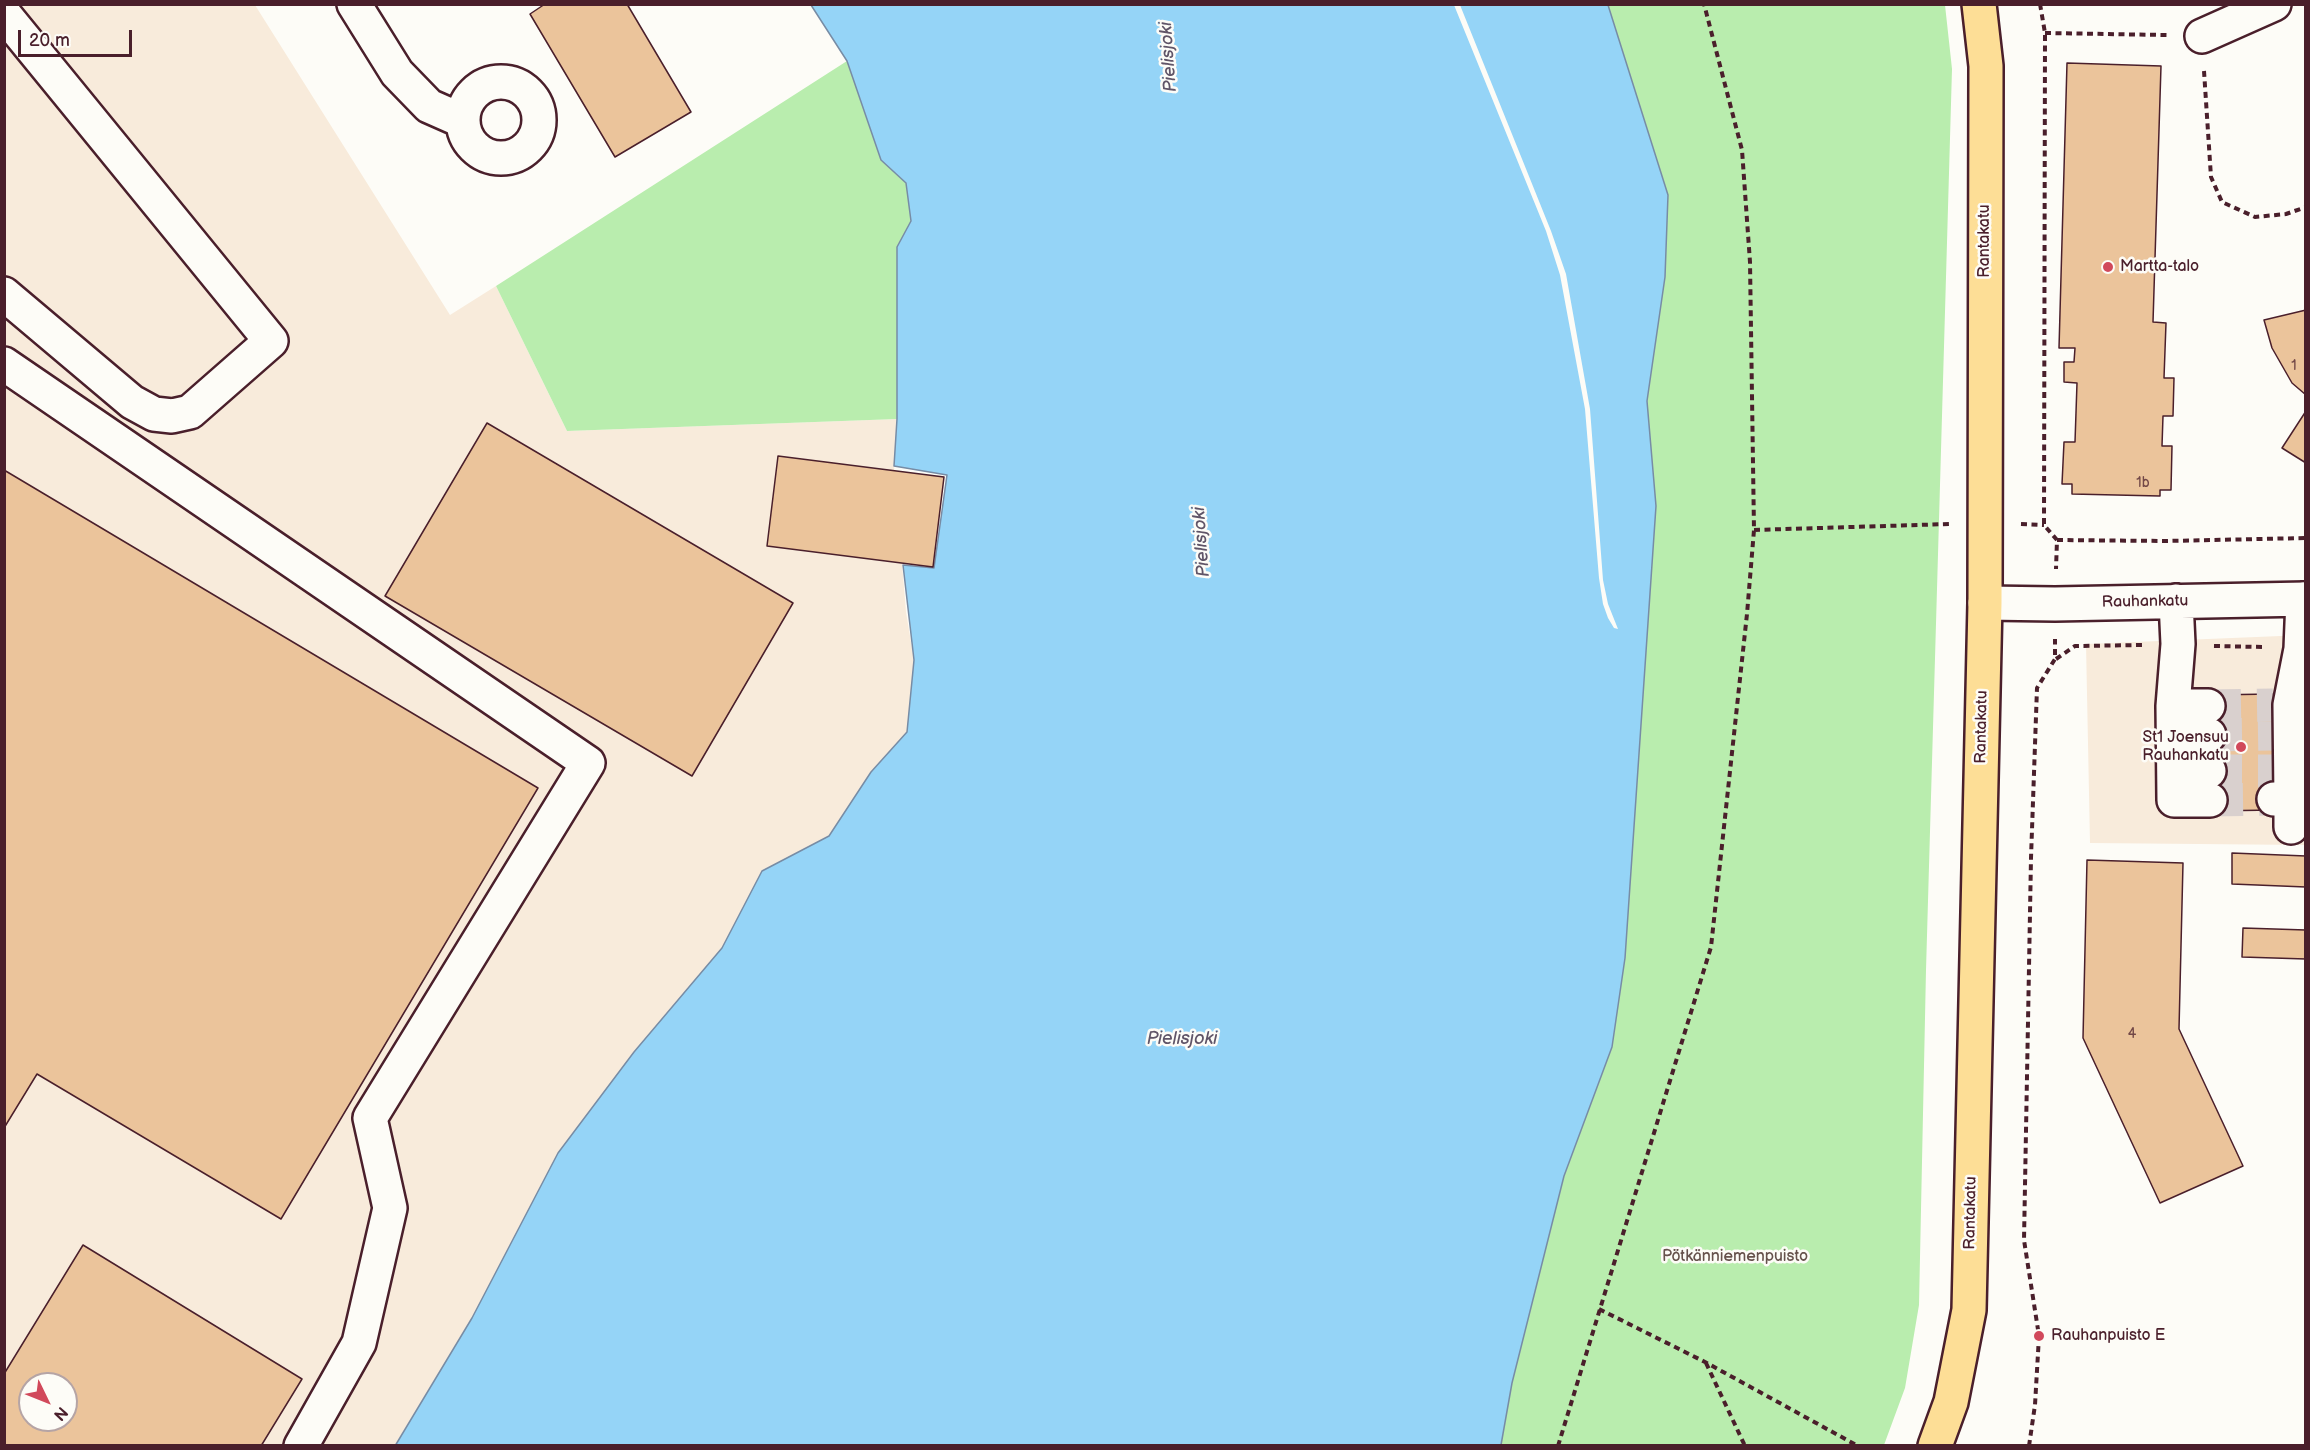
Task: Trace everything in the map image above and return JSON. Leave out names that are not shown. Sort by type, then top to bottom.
[{"type":"main road","name":"Rantakatu","points":[[1935,1446],[1951,1402],[1969,1310],[1985,603],[1986,66],[1979,4]]},
{"type":"street","points":[[354,4],[397,73],[429,106],[463,121]]},
{"type":"street","points":[[2202,36],[2274,4]]},
{"type":"street","points":[[4,14],[271,341],[190,412],[172,416],[154,414],[132,402],[4,294]]},
{"type":"street","points":[[4,364],[588,763],[370,1118],[390,1208],[359,1343],[300,1446]]},
{"type":"street","points":[[2284,793],[2281,719],[2301,649],[2304,599]]},
{"type":"street","name":"Rauhankatu","points":[[1985,603],[2055,604],[2304,599]]},
{"type":"street","points":[[2176,601],[2178,644],[2173,721],[2174,771],[2210,785]]},
{"type":"street","points":[[2173,721],[2209,720]]},
{"type":"path","points":[[1558,1446],[1711,947],[1747,614],[1754,530],[1750,262],[1742,150],[1704,4]]},
{"type":"path","points":[[2029,1446],[2035,1405],[2039,1336],[2024,1240],[2031,858],[2037,688],[2055,659],[2057,540],[2044,525],[2045,33],[2040,4]]},
{"type":"path","points":[[2045,33],[2202,36],[2211,177],[2222,202],[2255,217],[2286,214],[2306,207]]},
{"type":"path","points":[[1754,530],[1931,524]]},
{"type":"path","points":[[2057,540],[2166,541],[2306,538]]},
{"type":"path","points":[[1599,1309],[1705,1362],[1858,1446]]},
{"type":"path","points":[[1705,1362],[1745,1446]]},
{"type":"shaded area","points":[[5,5],[255,5],[450,315],[496,286],[567,431],[897,419],[894,466],[906,612],[914,660],[907,732],[871,772],[829,836],[762,871],[722,948],[634,1052],[395,1445],[5,1446]]},
{"type":"shaded area","points":[[2305,635],[2305,845],[2090,843],[2086,644]]},
{"type":"green space","name":"Pötkänniemenpuisto","points":[[1608,5],[1945,5],[1952,69],[1926,970],[1919,1305],[1905,1388],[1884,1445],[1501,1446],[1512,1383],[1564,1176],[1612,1047],[1625,958],[1656,506],[1647,401],[1665,277],[1668,195]]},
{"type":"green space","points":[[847,61],[881,160],[906,183],[911,221],[897,247],[897,419],[567,431],[496,286]]},
{"type":"water","name":"Pielisjoki","points":[[811,5],[1608,5],[1668,195],[1665,277],[1647,401],[1656,506],[1625,958],[1612,1047],[1564,1176],[1512,1383],[1501,1445],[395,1446],[472,1318],[558,1153],[634,1052],[722,948],[762,871],[829,836],[871,772],[907,732],[914,660],[903,565],[934,568],[947,475],[894,466],[897,419],[897,247],[911,221],[906,183],[881,160],[847,61]]},
{"type":"pier","points":[[1454,5],[1460,5],[1551,231],[1566,274],[1590,409],[1603,580],[1608,604],[1618,629],[1614,628],[1608,618],[1603,604],[1585,409],[1560,275],[1546,231]]},
{"type":"building","points":[[545,4],[627,4],[691,112],[615,157],[530,14]]},
{"type":"building","name":"Martta-talo","points":[[2067,63],[2161,66],[2153,322],[2166,323],[2164,378],[2174,378],[2173,416],[2163,416],[2162,446],[2172,446],[2171,490],[2160,490],[2160,496],[2072,494],[2072,484],[2062,484],[2064,442],[2075,442],[2077,383],[2064,382],[2064,362],[2074,362],[2075,348],[2059,348]]},
{"type":"building","points":[[2306,310],[2306,395],[2292,383],[2272,348],[2264,320]]},
{"type":"building","points":[[2306,411],[2306,463],[2282,448]]},
{"type":"building","points":[[487,423],[793,603],[692,776],[385,596]]},
{"type":"building","points":[[778,456],[944,477],[933,567],[767,546]]},
{"type":"building","points":[[4,470],[538,788],[281,1219],[37,1074],[4,1128]]},
{"type":"building","points":[[2273,694],[2274,810],[2210,811],[2209,695]]},
{"type":"building","points":[[2232,853],[2306,856],[2306,887],[2232,884]]},
{"type":"building","points":[[2087,860],[2183,863],[2179,1029],[2243,1166],[2160,1203],[2083,1038]]},
{"type":"building","points":[[2243,928],[2306,930],[2306,959],[2242,957]]},
{"type":"building","points":[[83,1245],[302,1379],[261,1446],[4,1446],[4,1374]]},
{"type":"tunnel","points":[[2208,706],[2273,705]]},
{"type":"tunnel","points":[[2209,735],[2273,734]]},
{"type":"tunnel","points":[[2209,771],[2273,771]]},
{"type":"tunnel","points":[[2210,800],[2274,799]]},
{"type":"place","name":"Martta-talo","points":[[2108,267]]},
{"type":"place","name":"St1 Joensuu Rauhankatu","points":[[2241,747]]},
{"type":"place","name":"Rauhanpuisto E","points":[[2039,1336]]}]
